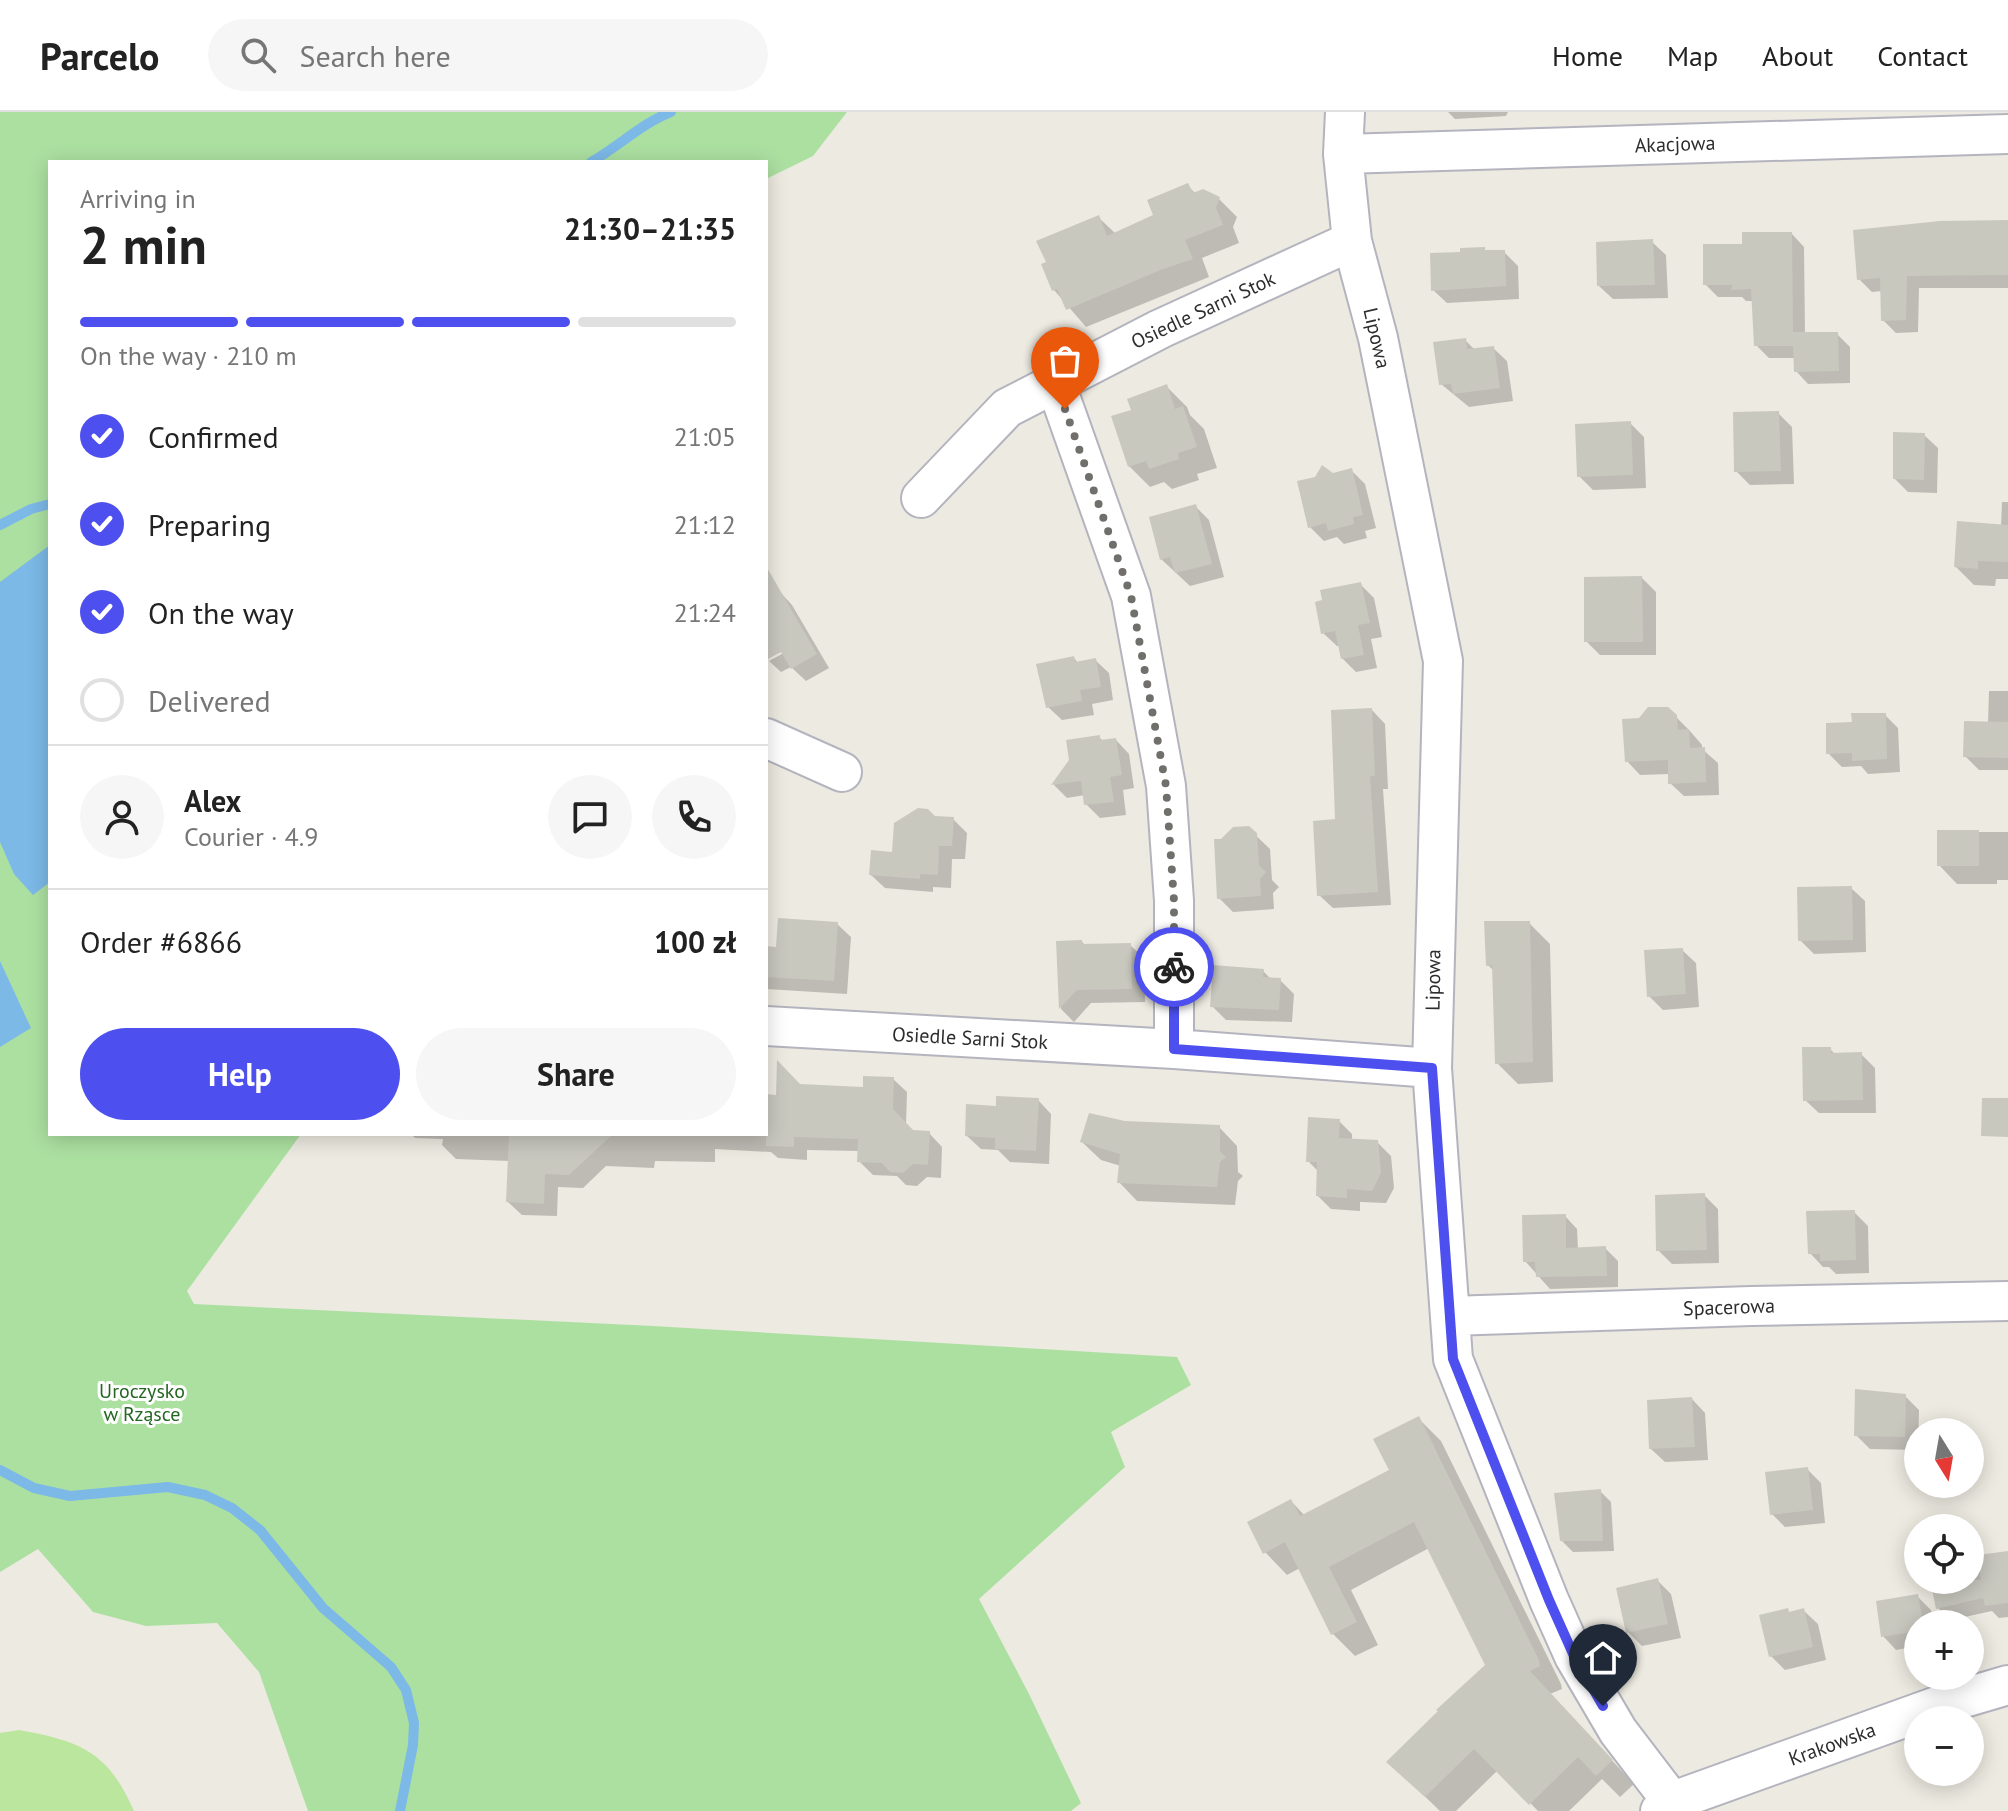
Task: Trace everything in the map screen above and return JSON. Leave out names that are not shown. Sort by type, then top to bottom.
[{"type":"street","name":"Lipowa","points":[[1345,112],[1343,154],[1352,241],[1378,338],[1443,661],[1432,1068],[1453,1359],[1574,1656],[1667,1807]]},
{"type":"street","name":"Akacjowa","points":[[1343,154],[2008,134]]},
{"type":"street","name":"Osiedle Sarni Stok","points":[[921,498],[1007,408],[1160,329],[1352,241]]},
{"type":"street","points":[[1055,382],[1131,596],[1166,786],[1174,901],[1174,1049]]},
{"type":"street","points":[[768,739],[842,772]]},
{"type":"street","name":"Osiedle Sarni Stok","points":[[768,1026],[1174,1049],[1432,1068]]},
{"type":"street","name":"Spacerowa","points":[[1450,1316],[2008,1301]]},
{"type":"street","name":"Krakowska","points":[[1667,1807],[1940,1705],[2008,1685]]},
{"type":"green space","name":"Uroczysko w Rząsce","points":[[0,112],[847,112],[813,156],[768,178],[768,160],[48,160],[48,1136],[300,1136],[187,1291],[194,1304],[653,1326],[1177,1357],[1191,1385],[1111,1432],[1125,1467],[979,1599],[1081,1803],[1071,1811],[308,1811],[259,1672],[217,1623],[146,1626],[93,1612],[38,1549],[0,1572]]},
{"type":"green space","points":[[19,1730],[59,1739],[90,1752],[114,1775],[134,1811],[0,1811],[0,1733]]},
{"type":"water","points":[[48,546],[48,884],[33,895],[14,874],[0,842],[0,582]]},
{"type":"water","points":[[0,961],[31,1028],[0,1047]]},
{"type":"building","points":[[1188,183],[1193,193],[1203,189],[1220,197],[1216,208],[1223,225],[1185,240],[1193,259],[1066,310],[1057,289],[1052,291],[1041,264],[1046,262],[1036,241],[1099,215],[1107,236],[1153,215],[1147,200]]},
{"type":"building","points":[[2008,220],[2008,275],[1907,276],[1906,320],[1881,321],[1880,278],[1857,280],[1853,230],[1940,221]]},
{"type":"building","points":[[1742,232],[1792,232],[1793,332],[1838,332],[1839,371],[1794,372],[1793,346],[1754,346],[1751,289],[1731,290],[1732,285],[1703,285],[1703,244],[1742,244]]},
{"type":"building","points":[[1653,239],[1655,285],[1597,286],[1596,242]]},
{"type":"building","points":[[1485,247],[1485,250],[1505,250],[1506,286],[1431,291],[1430,253]]},
{"type":"building","points":[[1466,338],[1467,349],[1494,346],[1500,388],[1453,394],[1451,384],[1439,385],[1433,342]]},
{"type":"building","points":[[1167,384],[1175,409],[1183,406],[1197,447],[1178,453],[1179,459],[1149,469],[1146,461],[1128,467],[1111,416],[1131,410],[1127,399]]},
{"type":"building","points":[[1779,411],[1781,471],[1734,472],[1733,412]]},
{"type":"building","points":[[1631,421],[1633,475],[1577,477],[1575,424]]},
{"type":"building","points":[[1893,432],[1925,433],[1924,480],[1893,479]]},
{"type":"building","points":[[1322,465],[1333,473],[1352,468],[1363,515],[1353,517],[1354,524],[1328,531],[1326,523],[1308,528],[1297,481],[1315,477]]},
{"type":"building","points":[[1196,504],[1212,564],[1175,573],[1170,557],[1160,560],[1149,517]]},
{"type":"building","points":[[1957,521],[2008,525],[2008,562],[1978,561],[1978,569],[1954,567]]},
{"type":"building","points":[[768,569],[817,654],[791,669],[781,652],[768,659]]},
{"type":"building","points":[[1642,576],[1643,642],[1584,642],[1584,577]]},
{"type":"building","points":[[1361,582],[1370,623],[1358,625],[1364,655],[1341,659],[1335,631],[1321,634],[1315,602],[1322,600],[1320,590]]},
{"type":"building","points":[[1074,656],[1075,662],[1096,658],[1101,687],[1080,690],[1082,701],[1046,708],[1036,664]]},
{"type":"building","points":[[1648,707],[1668,707],[1677,715],[1678,730],[1689,729],[1690,748],[1705,747],[1706,782],[1668,784],[1668,760],[1625,762],[1622,719],[1639,718]]},
{"type":"building","points":[[1372,708],[1375,776],[1370,776],[1378,892],[1317,896],[1313,821],[1335,819],[1331,710]]},
{"type":"building","points":[[1851,713],[1886,713],[1887,759],[1852,761],[1852,753],[1826,754],[1826,723],[1852,722]]},
{"type":"building","points":[[1964,721],[2008,722],[2008,758],[1963,757]]},
{"type":"building","points":[[1100,735],[1100,740],[1116,738],[1122,775],[1110,777],[1114,802],[1084,805],[1081,781],[1051,785],[1069,760],[1066,740]]},
{"type":"building","points":[[918,808],[928,809],[935,816],[954,817],[952,846],[939,846],[938,875],[920,874],[920,879],[869,875],[871,850],[892,852],[894,823]]},
{"type":"building","points":[[1249,826],[1257,833],[1259,865],[1266,872],[1260,879],[1261,896],[1217,899],[1214,839],[1221,839],[1233,827]]},
{"type":"building","points":[[1937,830],[1979,830],[1979,866],[1937,866]]},
{"type":"building","points":[[1852,886],[1853,940],[1798,941],[1797,887]]},
{"type":"building","points":[[778,918],[838,922],[834,981],[768,977],[768,946],[776,947]]},
{"type":"building","points":[[1484,921],[1530,921],[1533,1062],[1495,1064],[1492,965],[1486,966]]},
{"type":"building","points":[[1082,940],[1082,944],[1131,943],[1132,989],[1077,990],[1059,1009],[1056,941]]},
{"type":"building","points":[[1683,948],[1686,994],[1647,997],[1644,950]]},
{"type":"building","points":[[1213,965],[1264,969],[1263,977],[1281,978],[1279,1010],[1210,1007]]},
{"type":"building","points":[[1802,1047],[1831,1047],[1831,1053],[1862,1052],[1863,1100],[1803,1101]]},
{"type":"building","points":[[777,1060],[800,1084],[863,1087],[863,1076],[894,1077],[893,1109],[913,1130],[930,1131],[928,1165],[913,1164],[903,1173],[890,1172],[882,1163],[857,1162],[858,1139],[794,1137],[794,1147],[766,1146],[768,1094],[776,1095]]},
{"type":"building","points":[[996,1096],[1039,1098],[1036,1151],[995,1149],[995,1138],[965,1136],[966,1104],[996,1106]]},
{"type":"building","points":[[1982,1098],[2008,1098],[2008,1137],[1981,1136]]},
{"type":"building","points":[[1089,1113],[1125,1121],[1220,1125],[1220,1151],[1226,1157],[1220,1162],[1217,1187],[1117,1183],[1120,1154],[1080,1142]]},
{"type":"building","points":[[1308,1117],[1340,1119],[1339,1138],[1378,1140],[1381,1173],[1372,1191],[1347,1189],[1347,1198],[1316,1196],[1317,1162],[1306,1162]]},
{"type":"building","points":[[509,1136],[611,1136],[569,1175],[545,1174],[544,1204],[506,1202]]},
{"type":"building","points":[[1705,1193],[1707,1250],[1656,1251],[1655,1195]]},
{"type":"building","points":[[1855,1210],[1856,1260],[1820,1261],[1820,1254],[1808,1254],[1806,1211]]},
{"type":"building","points":[[1566,1214],[1566,1248],[1606,1246],[1607,1276],[1536,1277],[1535,1262],[1523,1262],[1522,1215]]},
{"type":"building","points":[[1855,1389],[1906,1394],[1904,1437],[1854,1436]]},
{"type":"building","points":[[1692,1397],[1695,1447],[1649,1449],[1647,1400]]},
{"type":"building","points":[[1419,1416],[1539,1660],[1540,1666],[1530,1671],[1613,1760],[1596,1776],[1578,1757],[1529,1805],[1474,1749],[1425,1797],[1386,1762],[1485,1665],[1414,1522],[1329,1567],[1357,1622],[1331,1635],[1285,1542],[1263,1554],[1247,1522],[1291,1499],[1300,1516],[1389,1470],[1373,1439]]},
{"type":"building","points":[[1808,1467],[1813,1510],[1770,1515],[1765,1472]]},
{"type":"building","points":[[1601,1489],[1603,1541],[1560,1541],[1554,1493]]},
{"type":"building","points":[[2008,1551],[2008,1603],[1985,1606],[1983,1598],[1936,1609],[1933,1594],[1984,1594],[1984,1554]]},
{"type":"building","points":[[1658,1578],[1668,1624],[1626,1633],[1616,1588]]},
{"type":"building","points":[[1918,1594],[1921,1610],[1904,1610],[1904,1633],[1881,1637],[1876,1601]]},
{"type":"building","points":[[1788,1608],[1789,1612],[1804,1608],[1813,1647],[1769,1657],[1759,1615]]},
{"type":"waterway","points":[[594,160],[650,122],[671,112]]},
{"type":"waterway","points":[[0,525],[31,509],[48,505]]},
{"type":"waterway","points":[[0,1470],[34,1488],[70,1496],[168,1487],[205,1495],[232,1508],[260,1530],[323,1608],[391,1667],[406,1690],[414,1723],[413,1745],[400,1811]]},
{"type":"way so far","points":[[1065,409],[1131,596],[1166,786],[1174,901],[1174,967]]},
{"type":"route","points":[[1174,967],[1174,1049],[1432,1068],[1453,1359],[1549,1600],[1574,1656],[1603,1706]]}]
